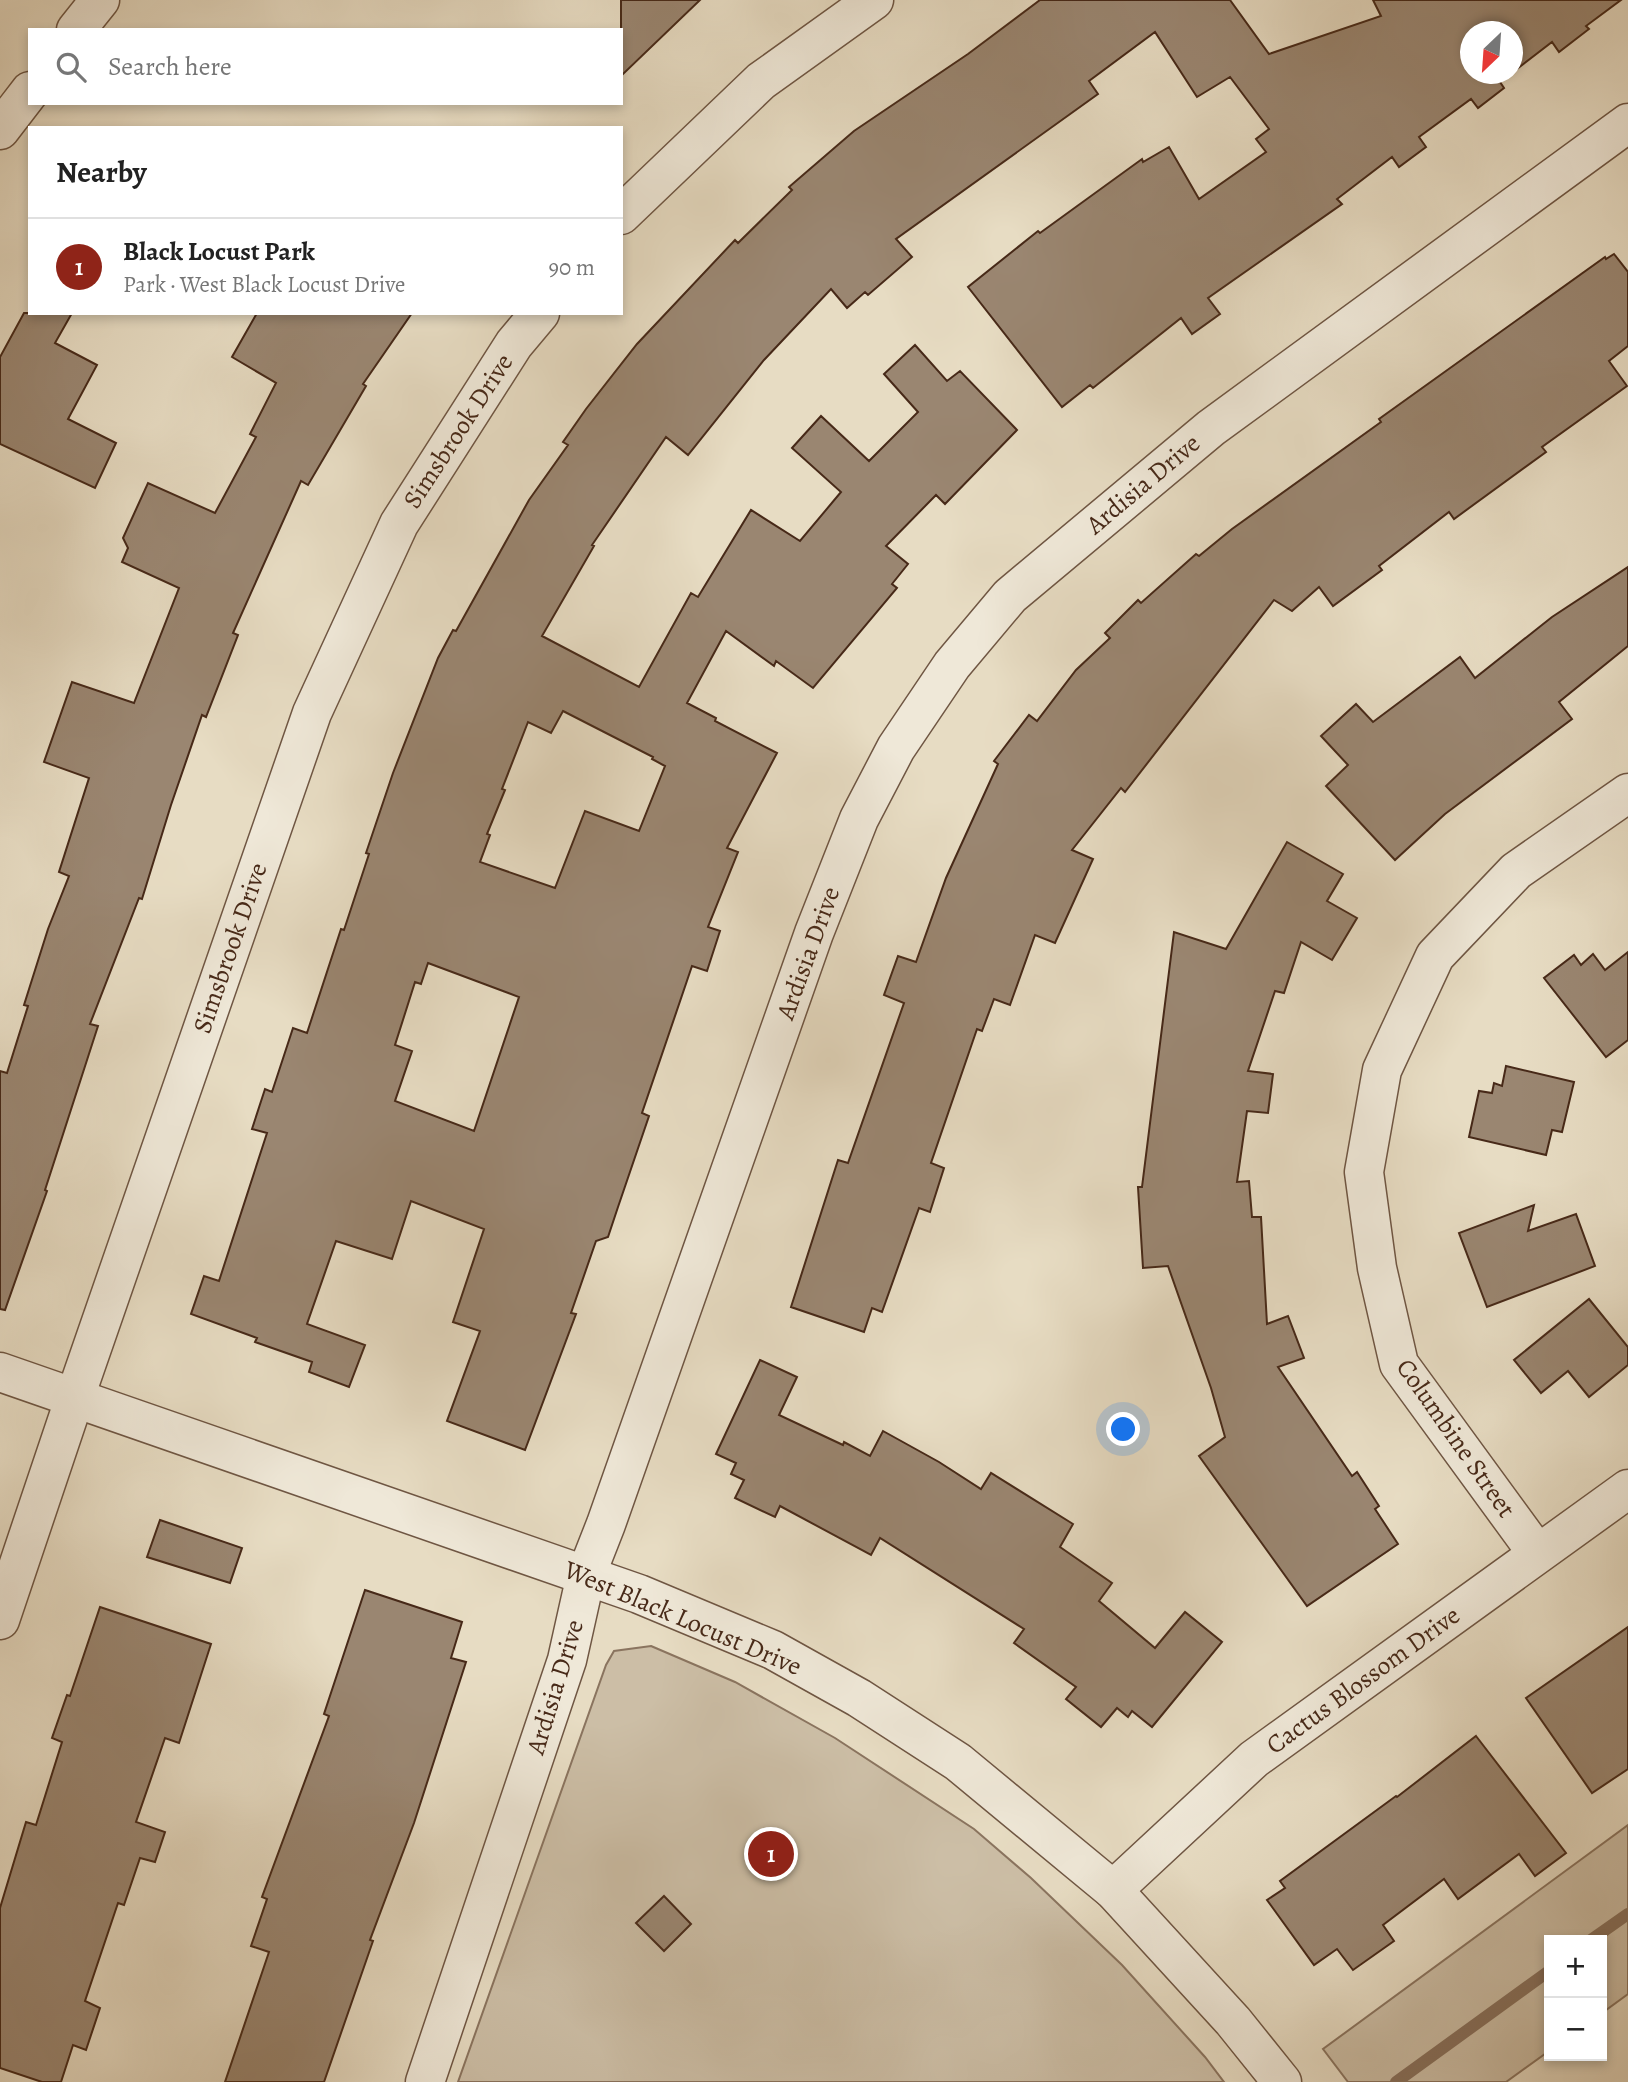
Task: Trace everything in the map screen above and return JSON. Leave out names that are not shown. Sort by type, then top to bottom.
[{"type":"street","points":[[78,28],[100,0]]},
{"type":"street","points":[[623,213],[761,81],[874,0]]},
{"type":"street","points":[[0,130],[28,94]]},
{"type":"street","name":"Ardisia Drive","points":[[425,2082],[567,1660],[586,1575],[809,946],[859,819],[896,748],[952,665],[1010,596],[1211,428],[1628,123]]},
{"type":"street","name":"Simsbrook Drive","points":[[0,1620],[312,713],[399,524],[514,344],[538,315]]},
{"type":"street","name":"Columbine Street","points":[[1537,1553],[1399,1364],[1377,1268],[1364,1172],[1382,1070],[1434,956],[1516,871],[1628,793]]},
{"type":"street","name":"West Black Locust Drive","points":[[0,1372],[639,1594],[773,1650],[859,1698],[958,1762],[1113,1890],[1233,2021],[1282,2082]]},
{"type":"street","name":"Cactus Blossom Drive","points":[[1113,1890],[1254,1759],[1628,1489]]},
{"type":"shaded area","points":[[651,1646],[735,1682],[835,1738],[974,1829],[1031,1878],[1122,1965],[1205,2057],[1224,2082],[458,2082],[606,1665],[614,1651]]},
{"type":"shaded area","points":[[1628,1825],[1628,1994],[1607,2009],[1607,1935],[1544,1935],[1544,2055],[1506,2082],[1348,2082],[1323,2049]]},
{"type":"building","points":[[621,0],[700,0],[623,74]]},
{"type":"building","points":[[1040,0],[1230,0],[1269,54],[1381,16],[1373,0],[1621,0],[1586,26],[1589,29],[1559,52],[1552,42],[1523,64],[1523,21],[1460,21],[1460,84],[1501,84],[1504,88],[1478,108],[1471,99],[1419,137],[1426,147],[1399,167],[1392,157],[1337,199],[1342,204],[1208,298],[1220,314],[1192,334],[1181,318],[1093,388],[1090,385],[1062,407],[968,287],[1038,231],[1040,233],[1142,159],[1143,162],[1169,147],[1199,199],[1266,152],[1256,139],[1269,129],[1230,77],[1197,97],[1155,32],[1089,81],[1098,94],[896,239],[912,257],[868,295],[865,292],[847,308],[831,289],[764,360],[688,455],[666,437],[592,545],[594,546],[542,636],[639,687],[691,593],[698,597],[751,510],[800,541],[841,492],[792,448],[821,416],[869,461],[918,412],[884,374],[915,345],[947,381],[960,371],[1017,430],[945,504],[936,495],[886,546],[908,564],[892,584],[897,588],[813,688],[776,661],[774,666],[726,631],[687,703],[716,718],[715,721],[777,753],[727,848],[738,852],[708,927],[720,931],[707,971],[692,966],[642,1113],[649,1116],[608,1237],[596,1241],[571,1313],[576,1314],[525,1450],[447,1421],[480,1331],[453,1322],[484,1229],[411,1201],[392,1259],[336,1241],[307,1324],[365,1345],[349,1387],[309,1372],[312,1362],[255,1342],[257,1338],[191,1314],[204,1276],[219,1281],[267,1133],[252,1129],[265,1089],[272,1092],[293,1028],[307,1033],[341,929],[344,930],[393,773],[438,658],[453,630],[456,631],[529,500],[568,445],[563,442],[637,344],[735,240],[738,243],[792,190],[789,187],[854,131],[968,54]],"holes":[[[563,711],[653,757],[652,759],[665,766],[639,831],[585,811],[555,888],[480,862],[490,835],[487,834],[505,790],[502,789],[528,722],[551,733]],[[428,963],[519,997],[474,1131],[395,1101],[412,1051],[395,1045],[415,982],[421,984]]]},
{"type":"building","points":[[1614,254],[1628,272],[1628,346],[1609,361],[1627,386],[1542,447],[1546,452],[1454,519],[1449,512],[1379,566],[1382,570],[1333,606],[1319,587],[1292,611],[1274,600],[1125,792],[1121,788],[1072,850],[1093,859],[1055,943],[1035,935],[1010,1005],[994,999],[982,1031],[977,1029],[931,1163],[944,1168],[930,1212],[919,1208],[882,1312],[872,1308],[864,1332],[791,1307],[838,1160],[848,1163],[904,1003],[884,995],[898,956],[916,962],[946,878],[998,764],[994,761],[1029,715],[1037,721],[1076,670],[1110,638],[1105,633],[1138,600],[1141,603],[1196,554],[1199,556],[1232,529],[1381,422],[1379,419],[1605,257],[1606,259]]},
{"type":"building","points":[[24,313],[71,315],[55,343],[97,365],[68,419],[116,443],[95,488],[0,444],[0,357]]},
{"type":"building","points":[[256,315],[411,315],[363,384],[366,386],[308,485],[301,481],[233,633],[238,635],[206,717],[202,715],[142,899],[139,898],[90,1024],[98,1026],[45,1190],[47,1191],[5,1310],[0,1309],[0,1071],[7,1073],[28,1006],[24,1005],[48,929],[69,876],[59,872],[89,778],[44,762],[72,682],[134,703],[179,588],[122,562],[128,548],[123,538],[148,483],[215,513],[256,437],[250,434],[276,383],[232,357]]},
{"type":"building","points":[[1628,567],[1628,646],[1559,702],[1572,719],[1445,814],[1395,860],[1326,786],[1348,765],[1321,736],[1356,704],[1373,722],[1460,657],[1475,678],[1552,617]]},
{"type":"building","points":[[1287,842],[1343,874],[1327,901],[1357,918],[1332,960],[1301,942],[1284,993],[1275,991],[1248,1071],[1273,1074],[1268,1113],[1247,1111],[1237,1182],[1249,1181],[1252,1217],[1261,1217],[1267,1324],[1288,1316],[1304,1358],[1278,1367],[1352,1476],[1357,1472],[1379,1506],[1375,1509],[1398,1544],[1307,1606],[1199,1456],[1225,1437],[1211,1388],[1168,1266],[1143,1268],[1138,1187],[1142,1187],[1174,932],[1226,949]]},
{"type":"building","points":[[1628,952],[1628,1040],[1606,1057],[1544,978],[1574,955],[1581,965],[1593,954],[1605,970]]},
{"type":"building","points":[[1506,1066],[1574,1082],[1562,1132],[1552,1130],[1546,1155],[1469,1137],[1479,1091],[1492,1093],[1494,1083],[1502,1086]]},
{"type":"building","points":[[1534,1205],[1528,1231],[1576,1214],[1595,1266],[1487,1307],[1459,1233]]},
{"type":"building","points":[[1589,1299],[1628,1347],[1628,1365],[1589,1397],[1568,1371],[1541,1393],[1514,1360]]},
{"type":"building","points":[[760,1360],[797,1377],[779,1415],[870,1456],[883,1431],[981,1489],[991,1473],[1073,1524],[1060,1547],[1112,1583],[1099,1601],[1155,1648],[1185,1612],[1222,1642],[1152,1727],[1132,1711],[1128,1717],[1117,1708],[1101,1727],[1066,1699],[1076,1687],[1014,1643],[1024,1629],[880,1538],[871,1555],[780,1506],[775,1517],[735,1498],[744,1480],[731,1474],[736,1463],[716,1454]]},
{"type":"building","points":[[160,1520],[242,1548],[230,1583],[147,1557]]},
{"type":"building","points":[[365,1590],[462,1622],[451,1658],[466,1662],[414,1823],[370,1940],[373,1941],[324,2082],[225,2082],[269,1952],[251,1946],[267,1899],[262,1897],[329,1716],[324,1714]]},
{"type":"building","points":[[100,1607],[211,1644],[179,1743],[165,1738],[136,1822],[165,1832],[155,1862],[140,1858],[124,1905],[118,1903],[85,2001],[100,2008],[86,2050],[73,2045],[61,2082],[42,2082],[0,2068],[0,1908],[26,1822],[36,1825],[62,1742],[52,1738],[67,1695],[70,1696]]},
{"type":"building","points":[[1628,1627],[1628,1769],[1592,1793],[1526,1698]]},
{"type":"building","points":[[1476,1736],[1566,1853],[1535,1876],[1519,1854],[1458,1899],[1444,1879],[1383,1925],[1394,1941],[1353,1970],[1337,1949],[1314,1965],[1267,1900],[1285,1888],[1280,1881]]},
{"type":"building","points":[[664,1896],[691,1924],[664,1951],[636,1923]]},
{"type":"waterway","points":[[1598,1935],[1628,1914]]},
{"type":"waterway","points":[[1396,2082],[1544,1975]]},
{"type":"place","name":"Black Locust Park","points":[[771,1854]]}]
